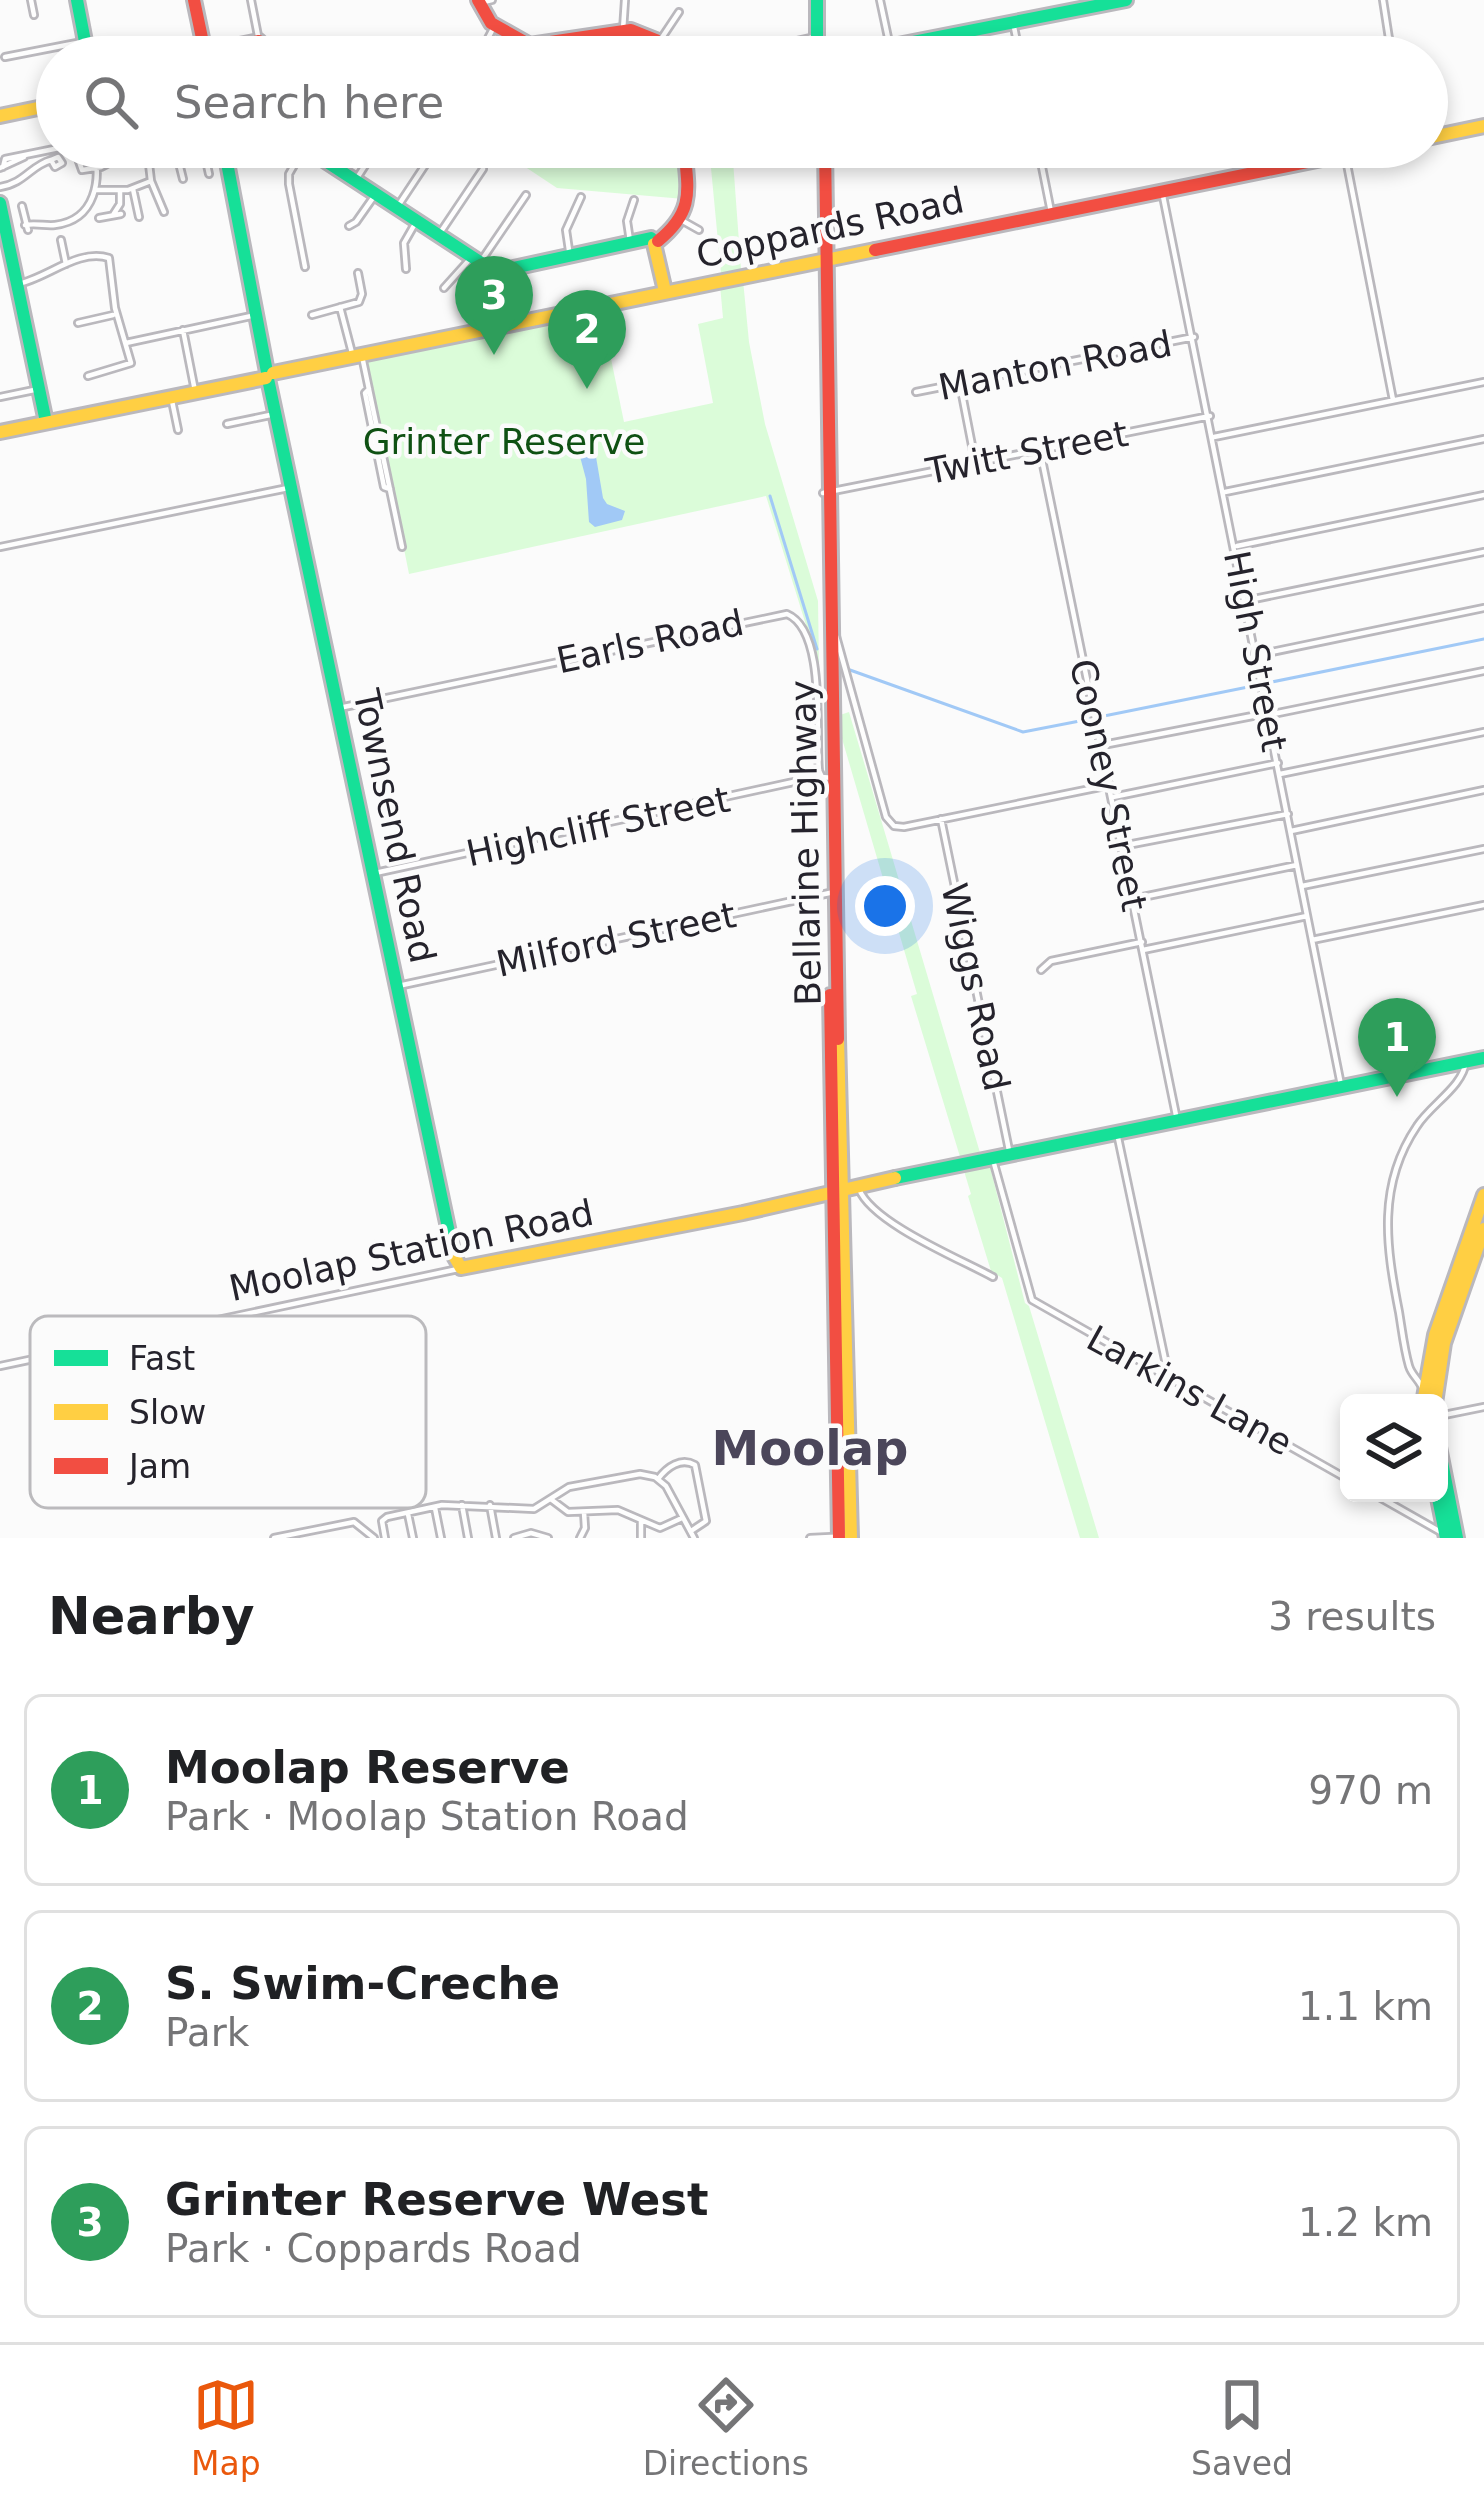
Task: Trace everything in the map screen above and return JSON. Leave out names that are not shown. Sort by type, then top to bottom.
[{"type":"main road","points":[[76,0],[84,36]]},
{"type":"main road","points":[[194,0],[201,36]]},
{"type":"main road","points":[[819,36],[820,0]]},
{"type":"main road","points":[[819,36],[820,0]]},
{"type":"main road","points":[[962,36],[1065,6],[1126,0]]},
{"type":"main road","points":[[483,1],[495,26],[510,36]]},
{"type":"main road","points":[[588,36],[623,30],[647,36]]},
{"type":"main road","points":[[0,116],[36,108]]},
{"type":"main road","points":[[1448,134],[1484,126]]},
{"type":"main road","name":"Townsend Road","points":[[228,168],[454,1257],[461,1268]]},
{"type":"main road","points":[[336,168],[475,261],[509,269],[652,242],[683,220],[688,201],[686,168]]},
{"type":"main road","name":"Bellarine Highway","points":[[822,168],[829,644]]},
{"type":"main road","name":"Coppards Road","points":[[0,432],[1275,168]]},
{"type":"main road","points":[[0,203],[5,248],[18,284],[46,422]]},
{"type":"main road","points":[[652,242],[665,291]]},
{"type":"main road","name":"Bellarine Highway","points":[[828,492],[831,892],[842,1168],[853,1190]]},
{"type":"main road","name":"Bellarine Highway","points":[[831,892],[853,1190],[845,1537]]},
{"type":"main road","name":"Moolap Station Road","points":[[461,1268],[1484,1058]]},
{"type":"main road","points":[[1424,1394],[1427,1367],[1484,1195]]},
{"type":"main road","points":[[1436,1394],[1444,1343],[1484,1229]]},
{"type":"main road","points":[[1440,1502],[1450,1537]]},
{"type":"main road","points":[[1446,1502],[1450,1537]]},
{"type":"street","points":[[31,0],[34,15]]},
{"type":"street","points":[[252,0],[259,36]]},
{"type":"street","points":[[623,30],[625,0]]},
{"type":"street","points":[[880,0],[888,36]]},
{"type":"street","points":[[1383,0],[1389,36]]},
{"type":"street","points":[[663,36],[679,12]]},
{"type":"street","points":[[1012,22],[1015,36]]},
{"type":"street","points":[[488,36],[495,26]]},
{"type":"street","points":[[5,57],[36,51]]},
{"type":"street","points":[[2,167],[4,159],[36,153]]},
{"type":"street","points":[[0,188],[19,183],[36,167]]},
{"type":"street","points":[[22,206],[26,228],[73,219],[89,205],[96,190],[98,168],[79,168]]},
{"type":"street","points":[[148,168],[164,212]]},
{"type":"street","points":[[180,168],[183,178]]},
{"type":"street","points":[[208,168],[209,174]]},
{"type":"street","points":[[292,168],[289,184],[305,267]]},
{"type":"street","points":[[355,181],[363,168]]},
{"type":"street","points":[[396,209],[423,168]]},
{"type":"street","points":[[1042,168],[1051,212]]},
{"type":"street","points":[[1348,168],[1393,400]]},
{"type":"street","points":[[438,236],[483,169]]},
{"type":"street","points":[[96,190],[133,189],[151,182]]},
{"type":"street","points":[[133,189],[139,217]]},
{"type":"street","points":[[100,218],[117,214],[120,190]]},
{"type":"street","name":"High Street","points":[[1164,190],[1341,1087]]},
{"type":"street","points":[[444,288],[475,261],[526,194]]},
{"type":"street","points":[[349,226],[375,195]]},
{"type":"street","points":[[570,257],[566,230],[581,197]]},
{"type":"street","points":[[634,200],[628,221],[652,242]]},
{"type":"street","points":[[683,220],[699,230]]},
{"type":"street","points":[[406,269],[404,243],[416,222]]},
{"type":"street","points":[[61,240],[66,264]]},
{"type":"street","points":[[18,284],[96,255],[109,258],[116,314],[130,366],[88,376]]},
{"type":"street","points":[[312,315],[361,300],[358,273]]},
{"type":"street","points":[[340,307],[369,389],[401,547]]},
{"type":"street","points":[[78,323],[116,314]]},
{"type":"street","points":[[126,343],[258,315]]},
{"type":"street","points":[[183,331],[195,391]]},
{"type":"street","name":"Manton Road","points":[[916,392],[1194,337]]},
{"type":"street","points":[[1214,437],[1484,382]]},
{"type":"street","points":[[960,384],[975,463]]},
{"type":"street","points":[[0,397],[39,388]]},
{"type":"street","points":[[171,396],[178,430]]},
{"type":"street","points":[[227,424],[278,414]]},
{"type":"street","name":"Twitt Street","points":[[828,492],[1210,416]]},
{"type":"street","points":[[1225,492],[1484,439]]},
{"type":"street","name":"Cooney Street","points":[[1040,450],[1177,1121]]},
{"type":"street","points":[[0,548],[293,487]]},
{"type":"street","points":[[1235,546],[1484,495]]},
{"type":"street","points":[[1246,601],[1484,551]]},
{"type":"street","points":[[1257,655],[1484,608]]},
{"type":"street","name":"Earls Road","points":[[339,708],[787,614],[803,629],[814,670],[827,777]]},
{"type":"street","points":[[832,621],[889,821],[901,827],[1110,785]]},
{"type":"street","points":[[829,644],[843,662]]},
{"type":"street","points":[[1102,745],[1484,670]]},
{"type":"street","points":[[1280,774],[1484,732]]},
{"type":"street","points":[[1112,797],[1278,763]]},
{"type":"street","name":"Highcliff Street","points":[[374,873],[827,777]]},
{"type":"street","points":[[1291,831],[1484,790]]},
{"type":"street","points":[[1122,846],[1288,814]]},
{"type":"street","name":"Wiggs Road","points":[[941,819],[1011,1155]]},
{"type":"street","points":[[1301,886],[1484,849]]},
{"type":"street","points":[[1133,899],[1298,865]]},
{"type":"street","name":"Milford Street","points":[[398,986],[831,892]]},
{"type":"street","points":[[1312,940],[1484,905]]},
{"type":"street","points":[[1041,970],[1046,963],[1307,916]]},
{"type":"street","points":[[1422,1394],[1410,1370],[1388,1258],[1388,1196],[1408,1140],[1454,1084],[1461,1062]]},
{"type":"street","points":[[1117,1133],[1168,1376]]},
{"type":"street","name":"Larkins Lane","points":[[992,1159],[1032,1300],[1340,1475]]},
{"type":"street","points":[[853,1190],[892,1221],[993,1277]]},
{"type":"street","name":"Moolap Station Road","points":[[235,1316],[461,1268]]},
{"type":"street","points":[[1408,1355],[1414,1368],[1427,1367]]},
{"type":"street","name":"Moolap Station Road","points":[[0,1366],[30,1360]]},
{"type":"street","points":[[1448,1414],[1484,1407]]},
{"type":"street","points":[[274,1538],[354,1522],[375,1538],[385,1537],[383,1519],[408,1512],[462,1505],[534,1509],[569,1486],[640,1474],[658,1479],[692,1535],[706,1521],[695,1465],[670,1466],[658,1479]]},
{"type":"street","points":[[552,1500],[568,1512],[612,1510],[667,1530],[682,1518]]},
{"type":"street","points":[[1388,1502],[1450,1537]]},
{"type":"street","points":[[462,1505],[468,1538]]},
{"type":"street","points":[[490,1505],[496,1538]]},
{"type":"street","points":[[435,1507],[441,1538]]},
{"type":"street","points":[[408,1512],[413,1538]]},
{"type":"street","points":[[580,1538],[584,1512]]},
{"type":"street","points":[[640,1538],[642,1519]]},
{"type":"street","points":[[514,1538],[531,1533],[548,1538]]},
{"type":"street","points":[[811,1538],[845,1537]]},
{"type":"green space","points":[[527,168],[682,168],[684,199],[557,188]]},
{"type":"green space","points":[[711,168],[734,168],[741,269],[721,273]]},
{"type":"green space","name":"Grinter Reserve","points":[[743,280],[765,424],[818,601],[819,667],[766,496],[409,574],[366,358],[601,310],[624,422],[713,403],[698,324],[723,318],[720,285]]},
{"type":"green space","points":[[849,712],[981,1156],[961,1160],[911,996],[917,994],[838,725],[837,716]]},
{"type":"green space","points":[[990,1167],[1025,1303],[1099,1538],[1080,1538],[1002,1278],[991,1271],[968,1196],[964,1171]]},
{"type":"water","points":[[584,442],[595,451],[603,498],[625,511],[622,520],[595,527],[589,522],[578,449]]},
{"type":"waterway","points":[[770,496],[817,649]]},
{"type":"waterway","points":[[1267,683],[1484,639]]},
{"type":"waterway","points":[[850,670],[1023,732],[1090,719]]},
{"type":"waterway","points":[[1099,717],[1258,685]]},
{"type":"traffic: fast","points":[[77,0],[84,36]]},
{"type":"traffic: fast","points":[[817,0],[817,36]]},
{"type":"traffic: fast","points":[[943,36],[1126,0]]},
{"type":"traffic: fast","points":[[228,168],[267,372]]},
{"type":"traffic: fast","points":[[336,168],[489,268],[509,269],[651,238]]},
{"type":"traffic: fast","points":[[0,203],[46,422]]},
{"type":"traffic: fast","points":[[268,379],[454,1256]]},
{"type":"traffic: fast","points":[[895,1178],[1484,1058]]},
{"type":"traffic: fast","points":[[1448,1492],[1457,1538]]},
{"type":"traffic: fast","points":[[1439,1502],[1446,1538]]},
{"type":"traffic: slow","points":[[0,116],[36,108]]},
{"type":"traffic: slow","points":[[1448,134],[1484,126]]},
{"type":"traffic: slow","points":[[654,244],[665,291]]},
{"type":"traffic: slow","points":[[273,373],[875,250]]},
{"type":"traffic: slow","points":[[0,432],[266,378]]},
{"type":"traffic: slow","points":[[838,1039],[851,1538]]},
{"type":"traffic: slow","points":[[454,1256],[461,1268],[895,1178]]},
{"type":"traffic: slow","points":[[1425,1394],[1435,1335],[1484,1195]]},
{"type":"traffic: slow","points":[[1436,1394],[1444,1343],[1484,1229]]},
{"type":"traffic: jam","points":[[194,0],[202,36]]},
{"type":"traffic: jam","points":[[478,0],[491,23],[514,36]]},
{"type":"traffic: jam","points":[[591,36],[631,30],[646,36]]},
{"type":"traffic: jam","points":[[658,241],[684,209],[686,168]]},
{"type":"traffic: jam","points":[[825,168],[838,1039]]},
{"type":"traffic: jam","points":[[875,250],[1278,168]]},
{"type":"traffic: jam","points":[[830,995],[839,1538]]},
{"type":"place","name":"Grinter Reserve West","points":[[494,355]]},
{"type":"place","name":"S. Swim-Creche","points":[[587,389]]},
{"type":"place","name":"Moolap Reserve","points":[[1397,1097]]},
{"type":"district","name":"Moolap","points":[[810,1448]]}]
